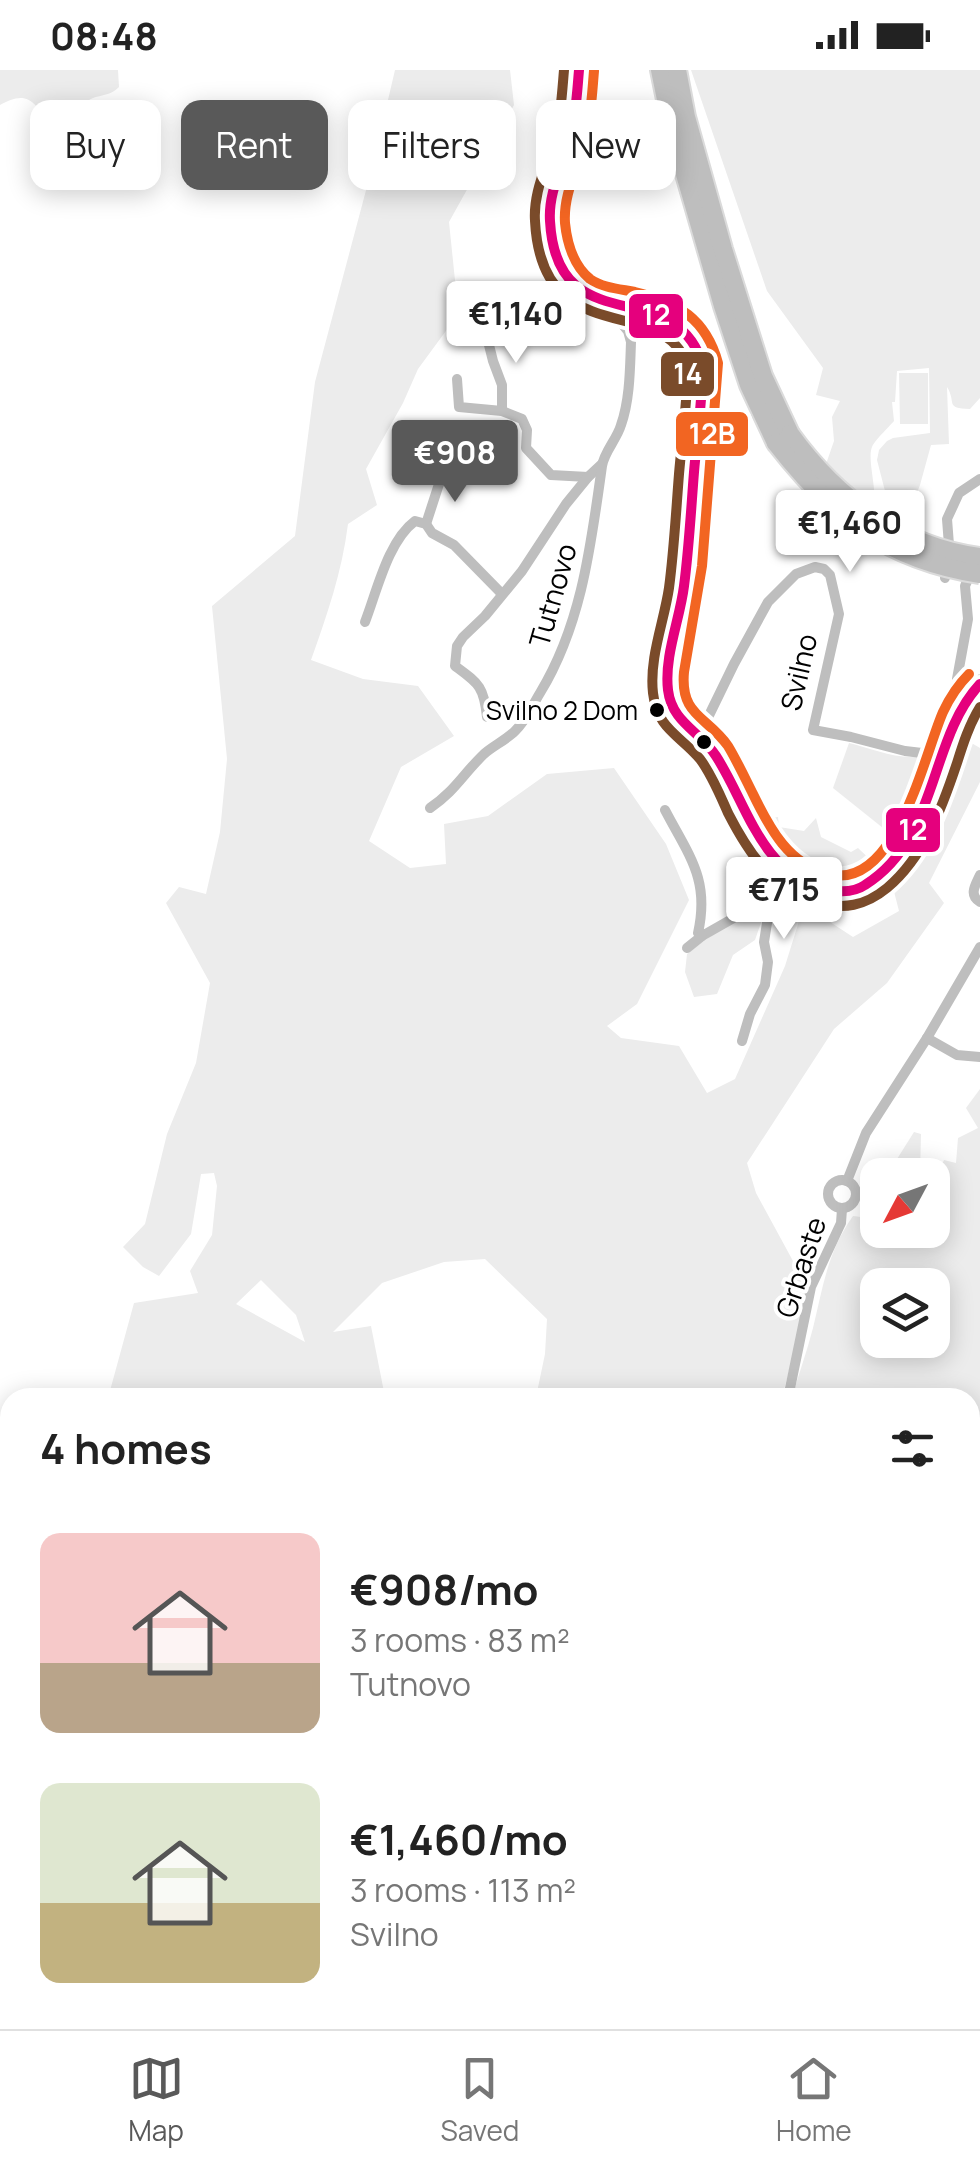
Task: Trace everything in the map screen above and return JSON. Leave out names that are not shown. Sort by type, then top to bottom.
[{"type":"highway","points":[[660,70],[672,129],[748,385],[804,479],[832,507],[894,549],[926,562],[980,574]]},
{"type":"highway","points":[[677,70],[723,250],[783,439],[870,516],[936,548],[980,554]]},
{"type":"main road","name":"Svilno","points":[[579,70],[571,138],[550,205],[551,232],[560,262],[567,276],[586,294],[678,325],[700,353],[702,381],[683,593],[667,687],[677,718],[709,747],[755,831],[776,860],[790,874],[808,883],[842,892],[864,886],[880,874],[913,832],[926,806],[956,717],[966,698],[980,684]]},
{"type":"street","name":"Tutnovo","points":[[487,717],[475,680],[455,666],[457,646],[522,571],[550,527],[602,464],[623,420],[631,342],[628,331],[603,302]]},
{"type":"street","points":[[484,325],[502,385],[502,411]]},
{"type":"street","points":[[457,379],[459,407],[502,411],[522,419],[526,425],[526,448],[547,472],[588,477]]},
{"type":"street","name":"Tutnovo","points":[[430,808],[450,794],[485,753],[515,731],[564,650],[586,573],[602,464]]},
{"type":"street","points":[[365,622],[400,538],[414,521],[426,524],[439,484],[456,465]]},
{"type":"street","points":[[945,578],[947,519],[959,493],[980,478]]},
{"type":"street","name":"Tutnovo","points":[[426,524],[432,533],[464,553],[502,594]]},
{"type":"street","points":[[966,698],[957,679],[968,619],[965,586],[980,554]]},
{"type":"street","name":"Svilno","points":[[698,738],[768,602],[796,574],[816,567],[830,576],[839,614],[813,730],[922,752],[929,748],[948,719],[956,717]]},
{"type":"street","points":[[665,810],[700,879],[703,908],[698,933],[702,936]]},
{"type":"street","name":"Svilno","points":[[742,1040],[750,1014],[766,985],[768,962],[764,942],[773,885],[753,839],[755,831]]},
{"type":"street","points":[[980,875],[973,889],[980,902]]},
{"type":"street","points":[[687,948],[772,891]]},
{"type":"street","name":"Grbaste","points":[[846,1181],[866,1133],[928,1038],[980,947]]},
{"type":"street","points":[[928,1038],[957,1055],[980,1057]]},
{"type":"street","name":"Grbaste","points":[[846,1181],[854,1186],[856,1195],[850,1206],[842,1208],[830,1201],[828,1192],[833,1184],[846,1181]]},
{"type":"street","name":"Grbaste","points":[[790,1388],[812,1287],[841,1224],[842,1208]]},
{"type":"shaded area","points":[[0,70],[118,70],[119,87],[89,100],[30,102],[19,98],[0,105]]},
{"type":"shaded area","points":[[395,70],[510,70],[513,100],[388,100]]},
{"type":"shaded area","points":[[691,70],[980,70],[980,398],[970,409],[957,407],[947,387],[949,444],[931,445],[905,524],[881,509],[885,491],[877,460],[887,441],[930,433],[929,368],[897,371],[892,402],[894,421],[871,452],[874,507],[826,464],[834,441],[832,417],[840,401],[816,395],[823,368],[767,291]]},
{"type":"shaded area","points":[[366,190],[467,190],[449,222],[456,290],[451,324],[418,369],[366,469],[377,505],[348,524],[338,576],[311,660],[363,679],[418,686],[454,736],[401,767],[369,841],[410,868],[446,864],[444,824],[488,816],[547,774],[614,768],[666,844],[689,900],[637,1004],[607,1026],[621,1038],[679,1046],[707,1093],[735,1079],[785,966],[804,905],[853,937],[899,911],[889,872],[919,836],[963,738],[980,748],[980,782],[929,883],[944,903],[887,983],[834,1029],[747,1163],[756,1193],[793,1261],[817,1261],[784,1388],[538,1388],[547,1319],[485,1259],[444,1262],[382,1283],[333,1332],[371,1326],[383,1388],[111,1388],[134,1303],[198,1293],[190,1271],[212,1235],[217,1186],[214,1173],[201,1174],[191,1234],[159,1276],[143,1267],[123,1247],[145,1224],[167,1134],[196,1063],[210,983],[166,903],[179,887],[206,894],[220,832],[227,759],[212,606],[295,536],[315,382]],"holes":[[[261,1280],[296,1315],[305,1342],[236,1304]]]},
{"type":"shaded area","points":[[899,373],[928,373],[928,424],[900,424]]},
{"type":"shaded area","points":[[849,743],[904,757],[934,751],[921,797],[898,840],[833,788]]},
{"type":"shaded area","points":[[778,817],[779,827],[804,831],[816,818],[821,837],[851,852],[858,848],[876,865],[840,882],[811,876],[785,858],[759,819]]},
{"type":"shaded area","points":[[765,911],[755,940],[733,955],[717,994],[694,997],[685,972],[687,954],[734,921]]},
{"type":"shaded area","points":[[980,1089],[980,1388],[795,1388],[827,1270],[853,1216],[860,1217],[860,1248],[950,1248],[950,1162],[956,1163],[958,1138],[978,1128],[966,1108]]},
{"type":"shaded area","points":[[914,1132],[921,1134],[920,1158],[898,1158]]},
{"type":"transit line","name":"14","points":[[564,70],[558,122],[535,210],[543,263],[559,290],[581,306],[656,331],[675,345],[688,368],[671,574],[653,667],[655,705],[664,723],[704,765],[736,827],[763,867],[800,896],[845,906],[879,894],[911,862],[938,814],[980,707]]},
{"type":"transit line","name":"12","points":[[579,70],[572,130],[550,210],[557,259],[573,283],[594,297],[669,321],[689,338],[703,366],[686,572],[668,664],[668,690],[675,711],[710,747],[757,833],[783,867],[821,888],[849,891],[865,885],[889,865],[907,842],[950,733],[980,684]]},
{"type":"transit line","name":"12B","points":[[594,71],[587,132],[565,212],[572,254],[584,274],[595,282],[650,296],[688,315],[706,335],[718,363],[702,566],[684,672],[686,698],[691,707],[728,746],[782,844],[815,869],[829,874],[852,874],[872,862],[890,842],[916,787],[943,712],[969,674]]},
{"type":"place","name":"Svilno 2 Dom","points":[[657,710]]}]
